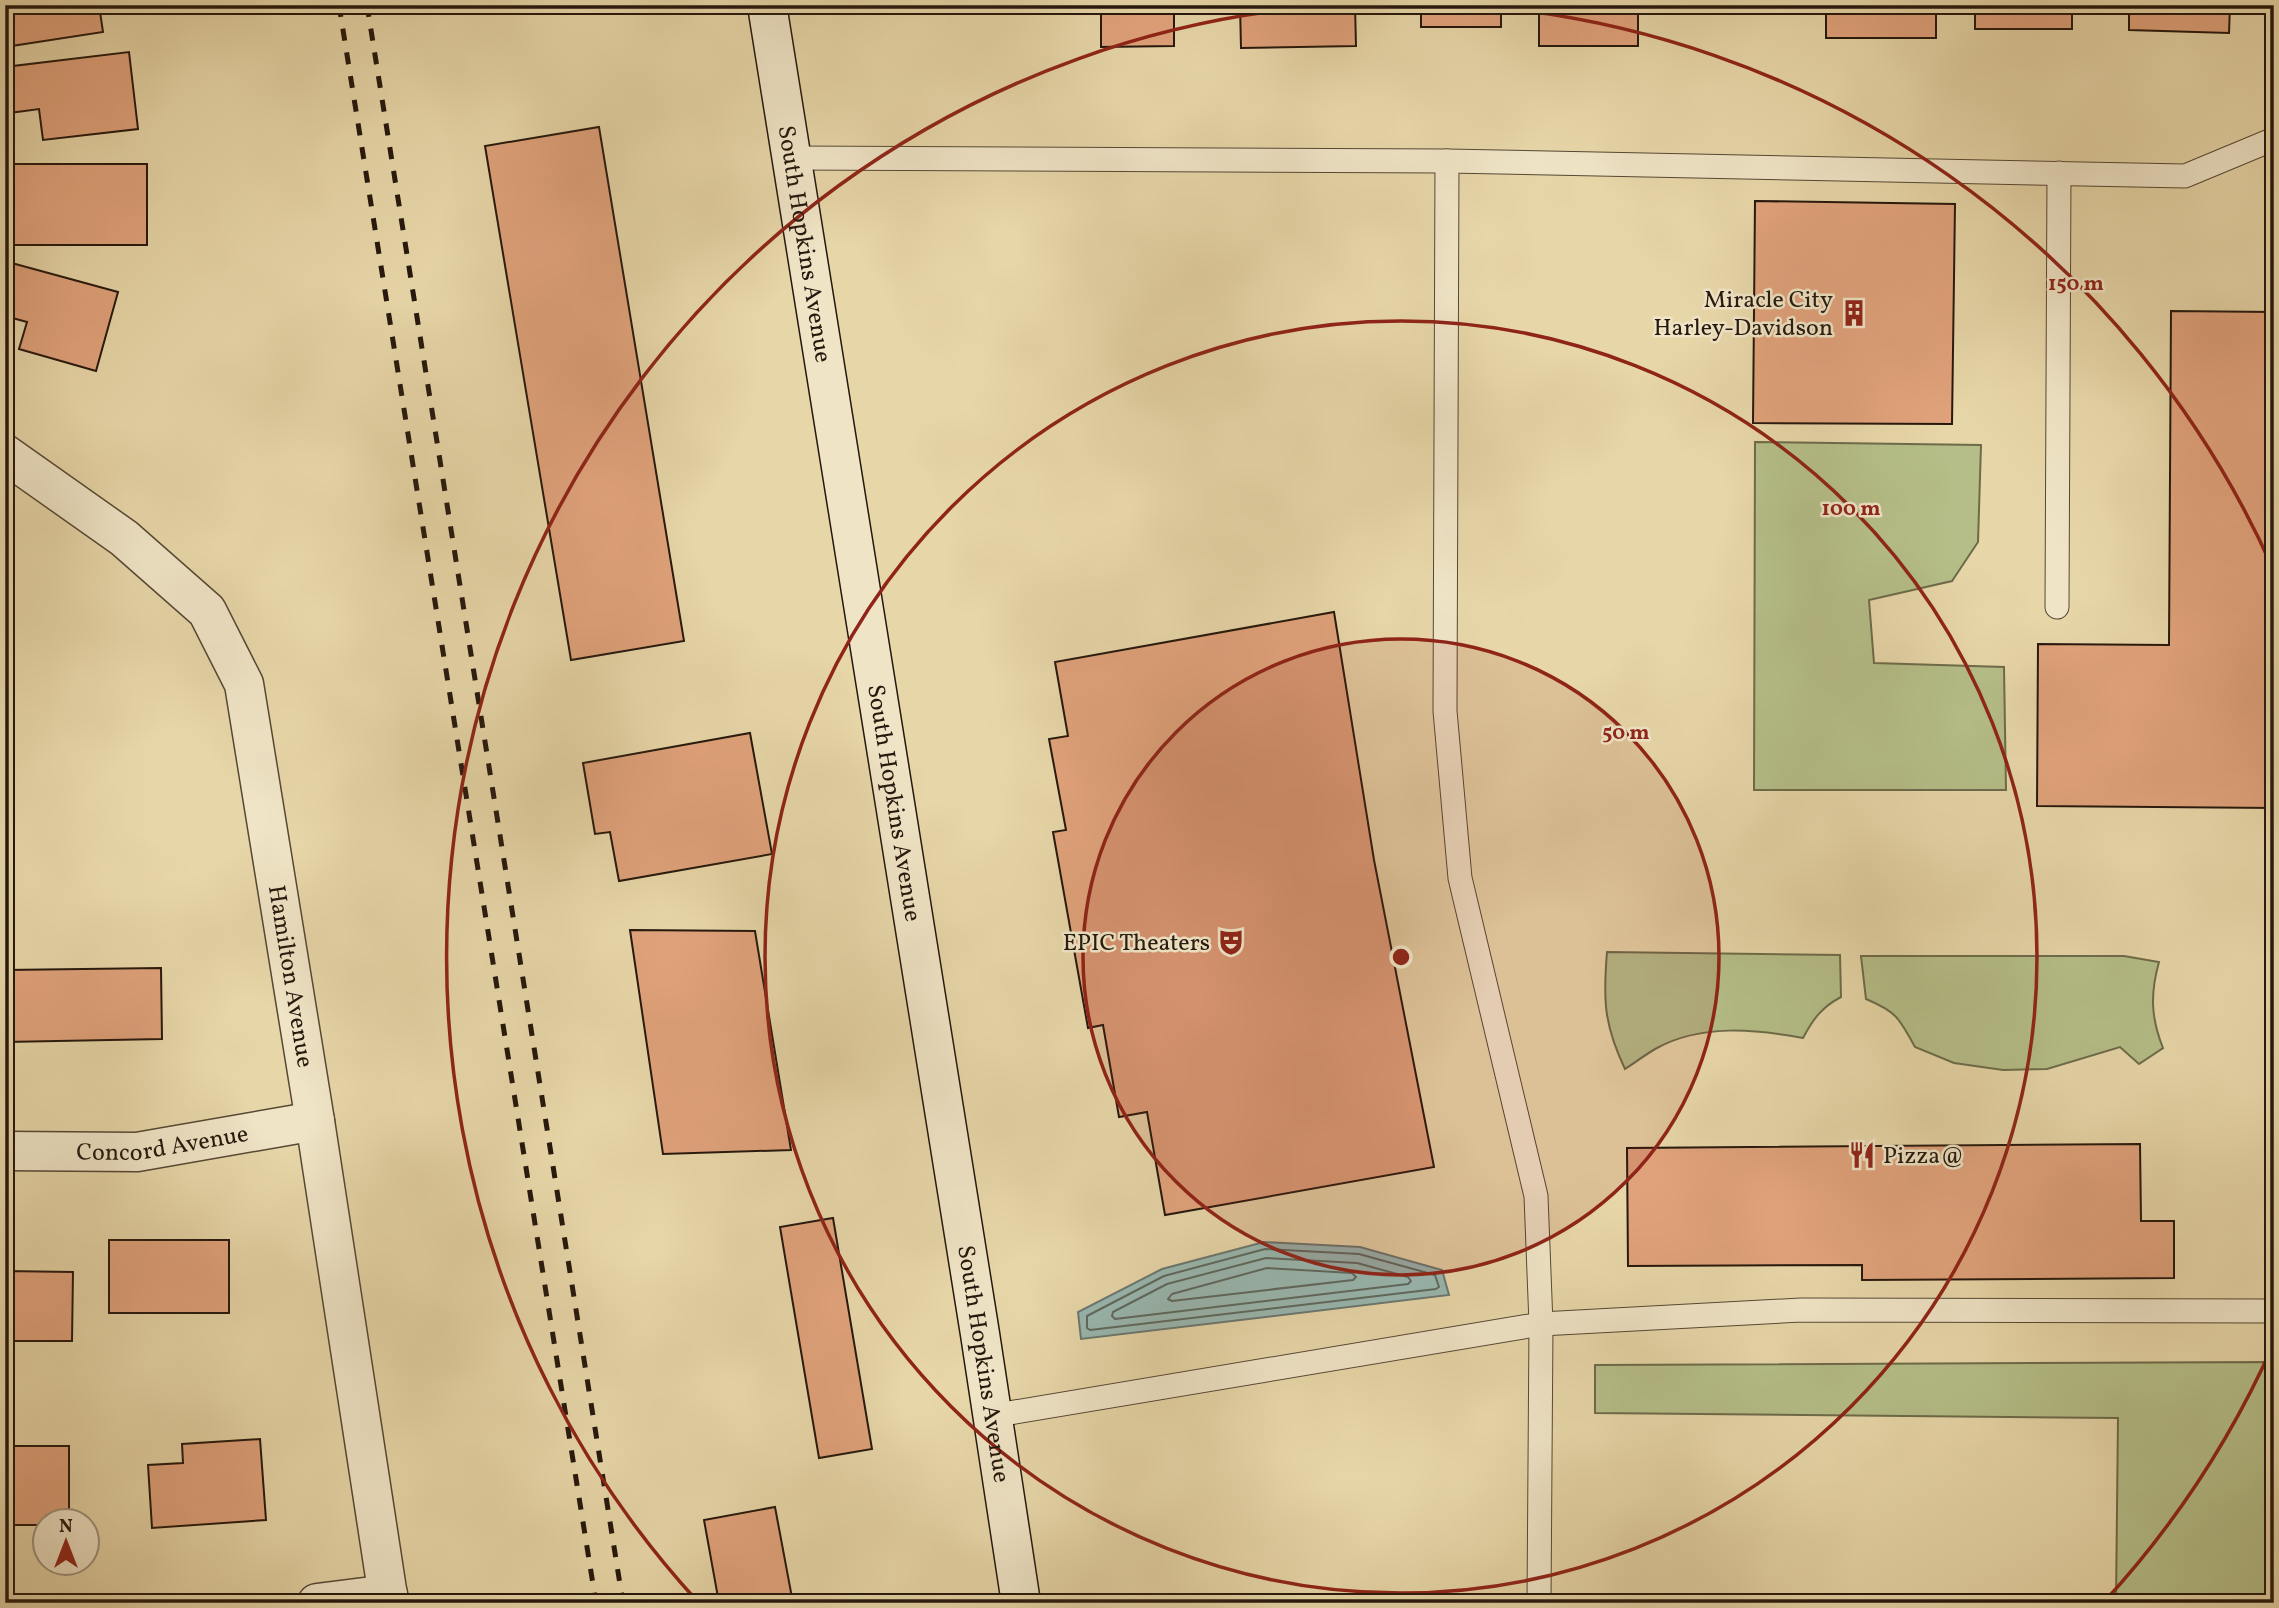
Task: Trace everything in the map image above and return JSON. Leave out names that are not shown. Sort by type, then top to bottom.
[{"type":"street","name":"South Hopkins Avenue","points":[[767,5],[1021,1603]]},
{"type":"street","name":"Hamilton Avenue","points":[[5,454],[124,538],[207,611],[244,684],[315,1121],[388,1598]]},
{"type":"street","name":"Concord Avenue","points":[[5,1151],[138,1152],[315,1121]]},
{"type":"street","points":[[317,1603],[388,1598]]},
{"type":"lane","points":[[792,158],[1447,160],[1657,167],[2185,176],[2274,139]]},
{"type":"lane","points":[[1447,160],[1446,711],[1460,878],[1536,1196],[1541,1324],[1539,1603]]},
{"type":"lane","points":[[2057,607],[2059,173]]},
{"type":"lane","points":[[991,1416],[1541,1324],[1801,1310],[2274,1311]]},
{"type":"green space","points":[[1755,442],[1981,445],[1978,542],[1952,581],[1869,600],[1874,663],[2004,667],[2006,790],[1754,790]]},
{"type":"green space","points":[[1607,952],[1840,955],[1841,997],[1819,1014],[1803,1038],[1747,1031],[1692,1035],[1657,1048],[1625,1069],[1613,1039],[1607,1012]]},
{"type":"green space","points":[[1861,956],[2124,956],[2159,962],[2153,1006],[2163,1048],[2139,1064],[2120,1047],[2047,1069],[2003,1070],[1954,1063],[1915,1047],[1891,1012],[1866,999]]},
{"type":"green space","points":[[2274,1362],[2274,1603],[2116,1603],[2118,1418],[1595,1413],[1595,1365]]},
{"type":"water","points":[[1264,1242],[1360,1247],[1442,1270],[1449,1295],[1081,1339],[1078,1312],[1162,1269]]},
{"type":"building","points":[[5,5],[99,5],[103,32],[5,47]]},
{"type":"building","points":[[977,5],[1039,5],[1039,11],[977,11]]},
{"type":"building","points":[[1101,5],[1209,5],[1174,6],[1174,46],[1101,47]]},
{"type":"building","points":[[1240,5],[1355,5],[1356,46],[1241,48]]},
{"type":"building","points":[[1421,5],[1501,5],[1501,27],[1421,27]]},
{"type":"building","points":[[1539,5],[1638,5],[1638,46],[1539,46]]},
{"type":"building","points":[[1826,5],[1936,5],[1936,38],[1826,38]]},
{"type":"building","points":[[1975,5],[2072,5],[2072,29],[1975,29]]},
{"type":"building","points":[[2129,5],[2230,5],[2229,33],[2129,30]]},
{"type":"building","points":[[129,52],[138,129],[43,140],[39,109],[9,113],[5,67]]},
{"type":"building","points":[[599,127],[684,641],[571,660],[485,146]]},
{"type":"building","points":[[14,164],[147,164],[147,245],[14,245]]},
{"type":"building","name":"Miracle City Harley-Davidson","points":[[1755,201],[1955,204],[1952,424],[1753,423]]},
{"type":"building","points":[[8,262],[118,292],[96,371],[19,349],[27,322],[5,316],[5,272]]},
{"type":"building","points":[[2171,311],[2274,312],[2274,808],[2037,806],[2038,644],[2169,645]]},
{"type":"building","name":"EPIC Theaters","points":[[1334,612],[1374,860],[1434,1167],[1165,1215],[1147,1112],[1119,1117],[1103,1025],[1088,1028],[1053,832],[1066,830],[1049,739],[1068,736],[1055,662]]},
{"type":"building","points":[[750,733],[772,854],[619,881],[610,832],[595,834],[583,763]]},
{"type":"building","points":[[630,930],[755,931],[791,1150],[663,1154]]},
{"type":"building","points":[[161,968],[162,1039],[5,1042],[5,970]]},
{"type":"building","points":[[2140,1144],[2141,1221],[2174,1221],[2174,1278],[1862,1280],[1862,1265],[1628,1266],[1627,1148]]},
{"type":"building","points":[[833,1218],[872,1449],[819,1458],[780,1227]]},
{"type":"building","points":[[2274,1221],[2274,1270],[2271,1269]]},
{"type":"building","points":[[109,1240],[229,1240],[229,1313],[109,1313]]},
{"type":"building","points":[[5,1271],[73,1272],[72,1341],[5,1341]]},
{"type":"building","points":[[260,1439],[266,1520],[152,1528],[148,1465],[183,1463],[182,1444]]},
{"type":"building","points":[[5,1446],[69,1446],[69,1506],[32,1506],[32,1525],[5,1525]]},
{"type":"building","points":[[775,1507],[793,1603],[719,1603],[704,1520]]},
{"type":"railway","points":[[339,5],[596,1603]]},
{"type":"railway","points":[[367,5],[623,1603]]},
{"type":"place","name":"Miracle City Harley-Davidson","points":[[1854,313]]},
{"type":"place","name":"EPIC Theaters","points":[[1231,942]]},
{"type":"place","name":"Pizza@","points":[[1862,1155]]}]
